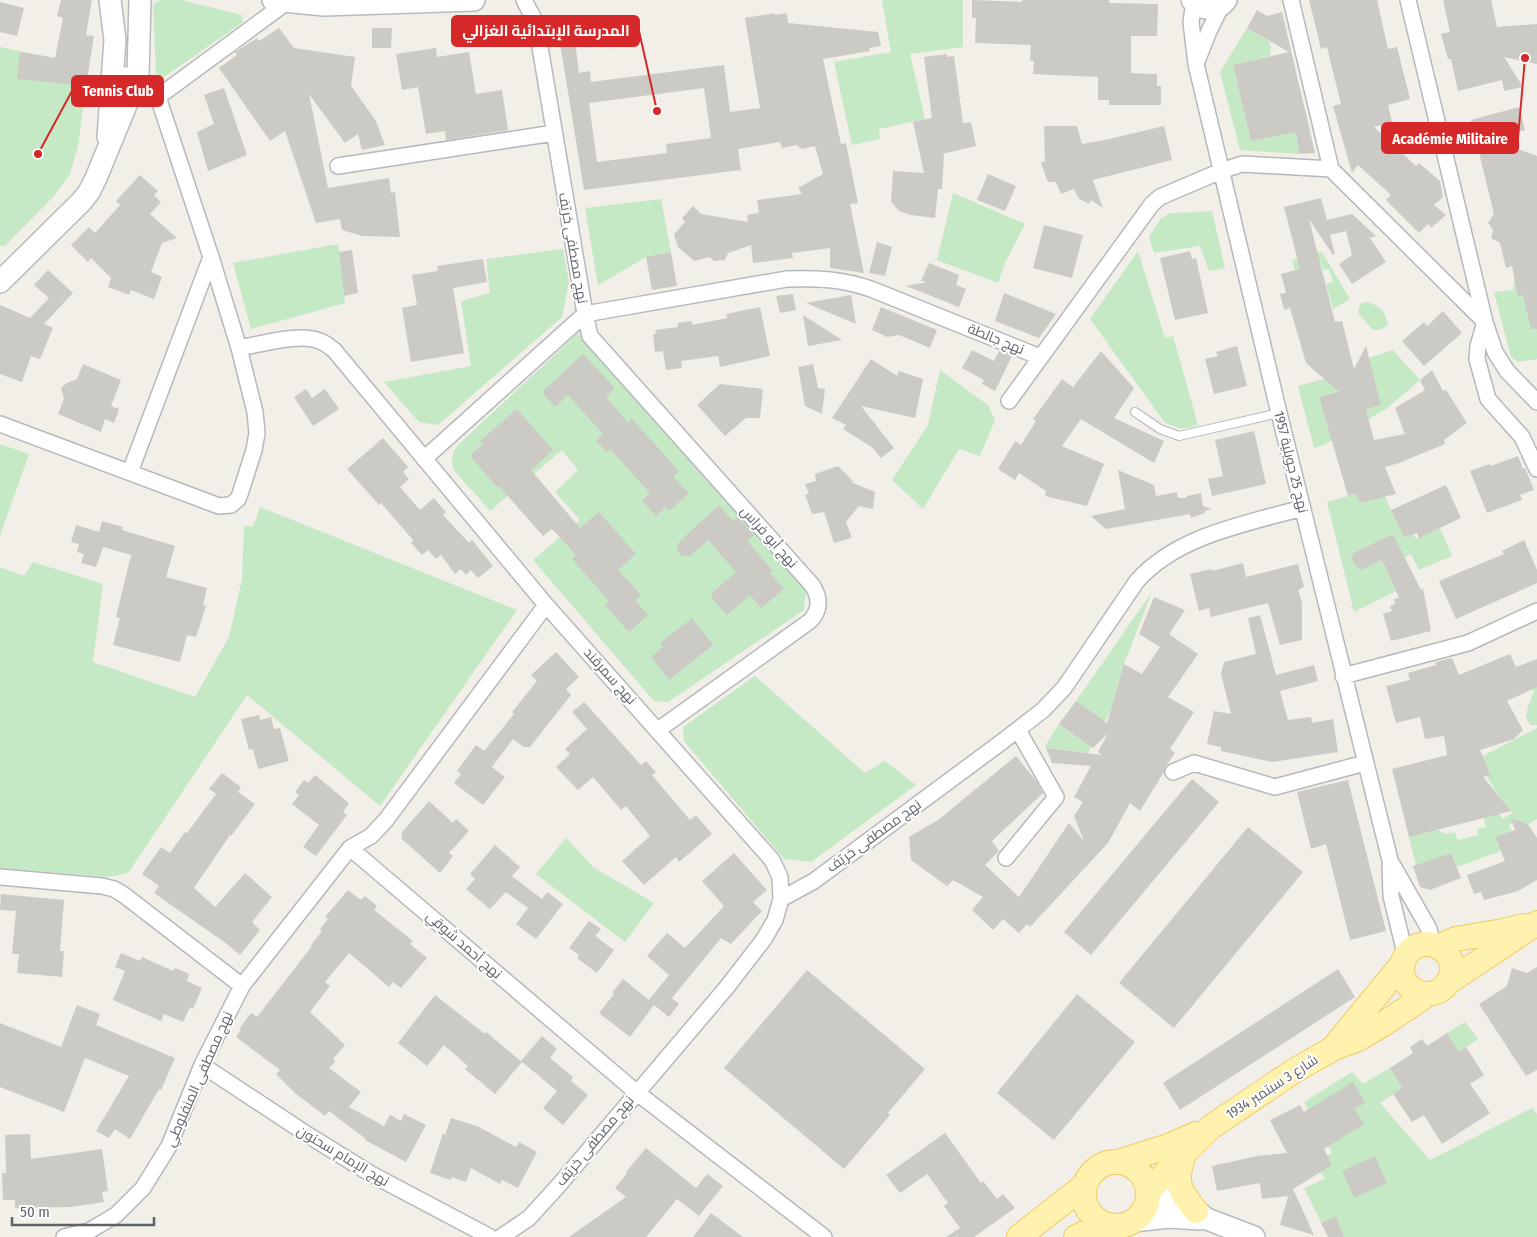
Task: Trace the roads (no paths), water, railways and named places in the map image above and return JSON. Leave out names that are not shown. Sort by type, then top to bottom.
[{"type":"main road","points":[[106,157],[115,40],[110,0]]},
{"type":"main road","points":[[0,282],[89,192],[106,157],[138,76],[140,0]]},
{"type":"main road","points":[[280,1],[324,5],[474,0]]},
{"type":"main road","points":[[1193,1],[1199,6],[1212,9],[1226,1]]},
{"type":"main road","points":[[1334,1048],[1411,950],[1418,946],[1436,946],[1456,939],[1537,923]]},
{"type":"main road","points":[[1334,1048],[1358,1039],[1382,1025],[1537,923]]},
{"type":"main road","points":[[1404,960],[1404,978],[1408,985],[1420,993],[1437,989],[1450,977],[1451,963],[1448,957],[1436,946]]},
{"type":"main road","name":"شارع 3 سبتمبر 1934","points":[[1211,1127],[1294,1071],[1334,1048]]},
{"type":"main road","points":[[1148,1192],[1211,1127]]},
{"type":"main road","points":[[1118,1162],[1170,1146],[1211,1127]]},
{"type":"main road","points":[[1184,1153],[1179,1168],[1179,1183],[1183,1195],[1202,1215]]},
{"type":"main road","points":[[1018,1237],[1085,1185],[1094,1171],[1109,1162],[1127,1164],[1142,1174],[1148,1192],[1145,1208],[1122,1223],[1095,1218],[1089,1211],[1086,1203],[1085,1185]]},
{"type":"main road","points":[[1148,1192],[1254,1237]]},
{"type":"main road","points":[[1076,1237],[1122,1223],[1202,1215]]},
{"type":"street","name":"نهج مصطفى خريّف","points":[[424,459],[585,314],[536,23],[524,0]]},
{"type":"street","points":[[1292,0],[1330,170],[1485,322]]},
{"type":"street","points":[[1408,0],[1485,322],[1495,352],[1507,371],[1537,402]]},
{"type":"street","points":[[158,97],[280,1]]},
{"type":"street","name":"نهج 25 جويلية 1957","points":[[1193,1],[1191,22],[1196,64],[1302,508],[1390,860],[1392,896],[1404,960]]},
{"type":"street","points":[[1196,64],[1209,31],[1226,1]]},
{"type":"street","points":[[0,424],[219,506],[230,506],[240,494],[254,450],[257,432],[255,412],[239,348],[158,97],[138,76],[113,74]]},
{"type":"street","points":[[338,166],[554,133]]},
{"type":"street","name":"نهج جالطة","points":[[585,314],[787,279],[813,278],[849,282],[871,289],[1040,358],[1152,204],[1160,197],[1242,164],[1330,170]]},
{"type":"street","points":[[130,472],[211,257]]},
{"type":"street","name":"نهج أبو فراس","points":[[585,314],[590,336],[818,594],[818,610],[810,621],[658,730]]},
{"type":"street","points":[[1485,322],[1478,346],[1477,359],[1488,399],[1522,437],[1537,469]]},
{"type":"street","name":"نهج سمرقند","points":[[239,348],[297,338],[310,338],[324,342],[334,350],[546,605],[772,860],[780,878],[781,899]]},
{"type":"street","points":[[1009,401],[1040,358]]},
{"type":"street","name":"نهج مصطفى خريّف","points":[[501,1237],[528,1218],[559,1185],[726,987],[764,940],[775,920],[781,899],[814,881],[1043,710],[1064,688],[1148,569],[1168,555],[1213,534],[1302,508]]},
{"type":"street","points":[[350,848],[371,836],[386,820],[546,605]]},
{"type":"street","points":[[1343,676],[1468,643],[1537,612]]},
{"type":"street","points":[[1006,858],[1056,797],[1018,730]]},
{"type":"street","points":[[1173,772],[1194,763],[1275,787],[1365,763]]},
{"type":"street","name":"نهج مصطفى المنفلوطي","points":[[64,1237],[89,1231],[116,1215],[143,1188],[169,1146],[202,1065],[242,986],[350,848]]},
{"type":"street","name":"نهج أحمد شوقي","points":[[350,848],[636,1092],[824,1237]]},
{"type":"street","name":"نهج 25 جويلية 1957","points":[[1390,860],[1429,929],[1436,946]]},
{"type":"street","points":[[0,877],[102,886],[114,889],[242,986]]},
{"type":"street","name":"نهج الإمام سحنون","points":[[202,1065],[371,1174],[490,1237]]},
{"type":"lane","points":[[1135,412],[1160,429],[1178,436],[1279,413]]},
{"type":"place","name":"Académie Militaire","points":[[1525,58]]},
{"type":"place","name":"المدرسة الإبتدائية الغزالي","points":[[657,111]]},
{"type":"place","name":"Tennis Club","points":[[38,154]]}]
